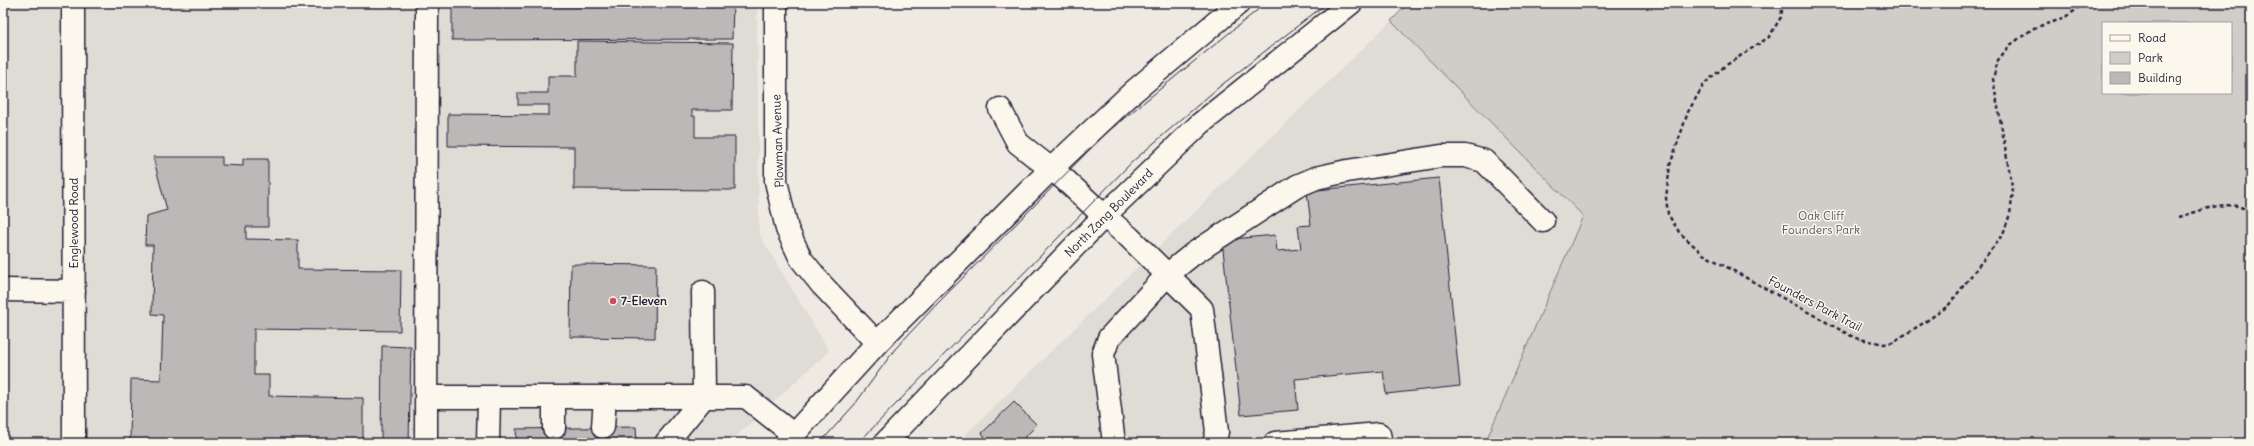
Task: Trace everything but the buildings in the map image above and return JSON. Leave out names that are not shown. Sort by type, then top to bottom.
[{"type":"main road","name":"Englewood Road","points":[[73,3],[74,443]]},
{"type":"main road","points":[[426,443],[428,3]]},
{"type":"main road","name":"Plowman Avenue","points":[[776,3],[776,181],[787,229],[801,258],[818,280],[877,343]]},
{"type":"main road","points":[[426,397],[746,397],[790,439],[877,343],[1051,169],[1134,92],[1239,3]]},
{"type":"main road","name":"North Zang Boulevard","points":[[885,443],[1104,216],[1200,124],[1351,3]]},
{"type":"main road","points":[[1000,109],[1018,143],[1063,178],[1202,309],[1217,432],[1214,443]]},
{"type":"main road","points":[[1114,443],[1103,354],[1109,338],[1167,275],[1193,254],[1296,186],[1316,178],[1347,172],[1441,156],[1465,156],[1484,162],[1543,221]]},
{"type":"main road","points":[[3,290],[74,291]]},
{"type":"main road","points":[[666,443],[704,397],[703,292]]},
{"type":"main road","points":[[488,443],[489,397]]},
{"type":"main road","points":[[554,397],[554,428]]},
{"type":"main road","points":[[603,427],[605,397]]},
{"type":"main road","points":[[1274,443],[1379,434],[1381,443]]},
{"type":"path","name":"Founders Park Trail","points":[[1783,3],[1782,17],[1769,37],[1725,66],[1704,84],[1688,112],[1670,165],[1666,198],[1668,214],[1679,232],[1703,254],[1856,338],[1884,344],[1892,342],[1948,306],[2003,234],[2010,214],[2013,192],[1993,79],[1998,60],[2010,45],[2034,28],[2062,19],[2076,10],[2082,3]]},
{"type":"path","points":[[2179,218],[2225,205],[2235,204],[2251,213]]},
{"type":"shaded area","points":[[3,3],[757,3],[759,234],[829,351],[729,443],[3,443]]},
{"type":"shaded area","points":[[1391,21],[1583,216],[1485,443],[957,443]]},
{"type":"green space","name":"Oak Cliff Founders Park","points":[[1408,3],[2251,3],[2251,443],[1485,443],[1583,216],[1391,21]]},
{"type":"tunnel","points":[[603,427],[604,443]]},
{"type":"tunnel","points":[[553,443],[554,428]]},
{"type":"tram line","points":[[820,443],[855,404],[895,349],[937,304],[1106,133],[1266,3]]},
{"type":"tram line","points":[[858,443],[1133,161],[1219,87],[1327,3]]},
{"type":"place","name":"7-Eleven","points":[[613,301]]}]
